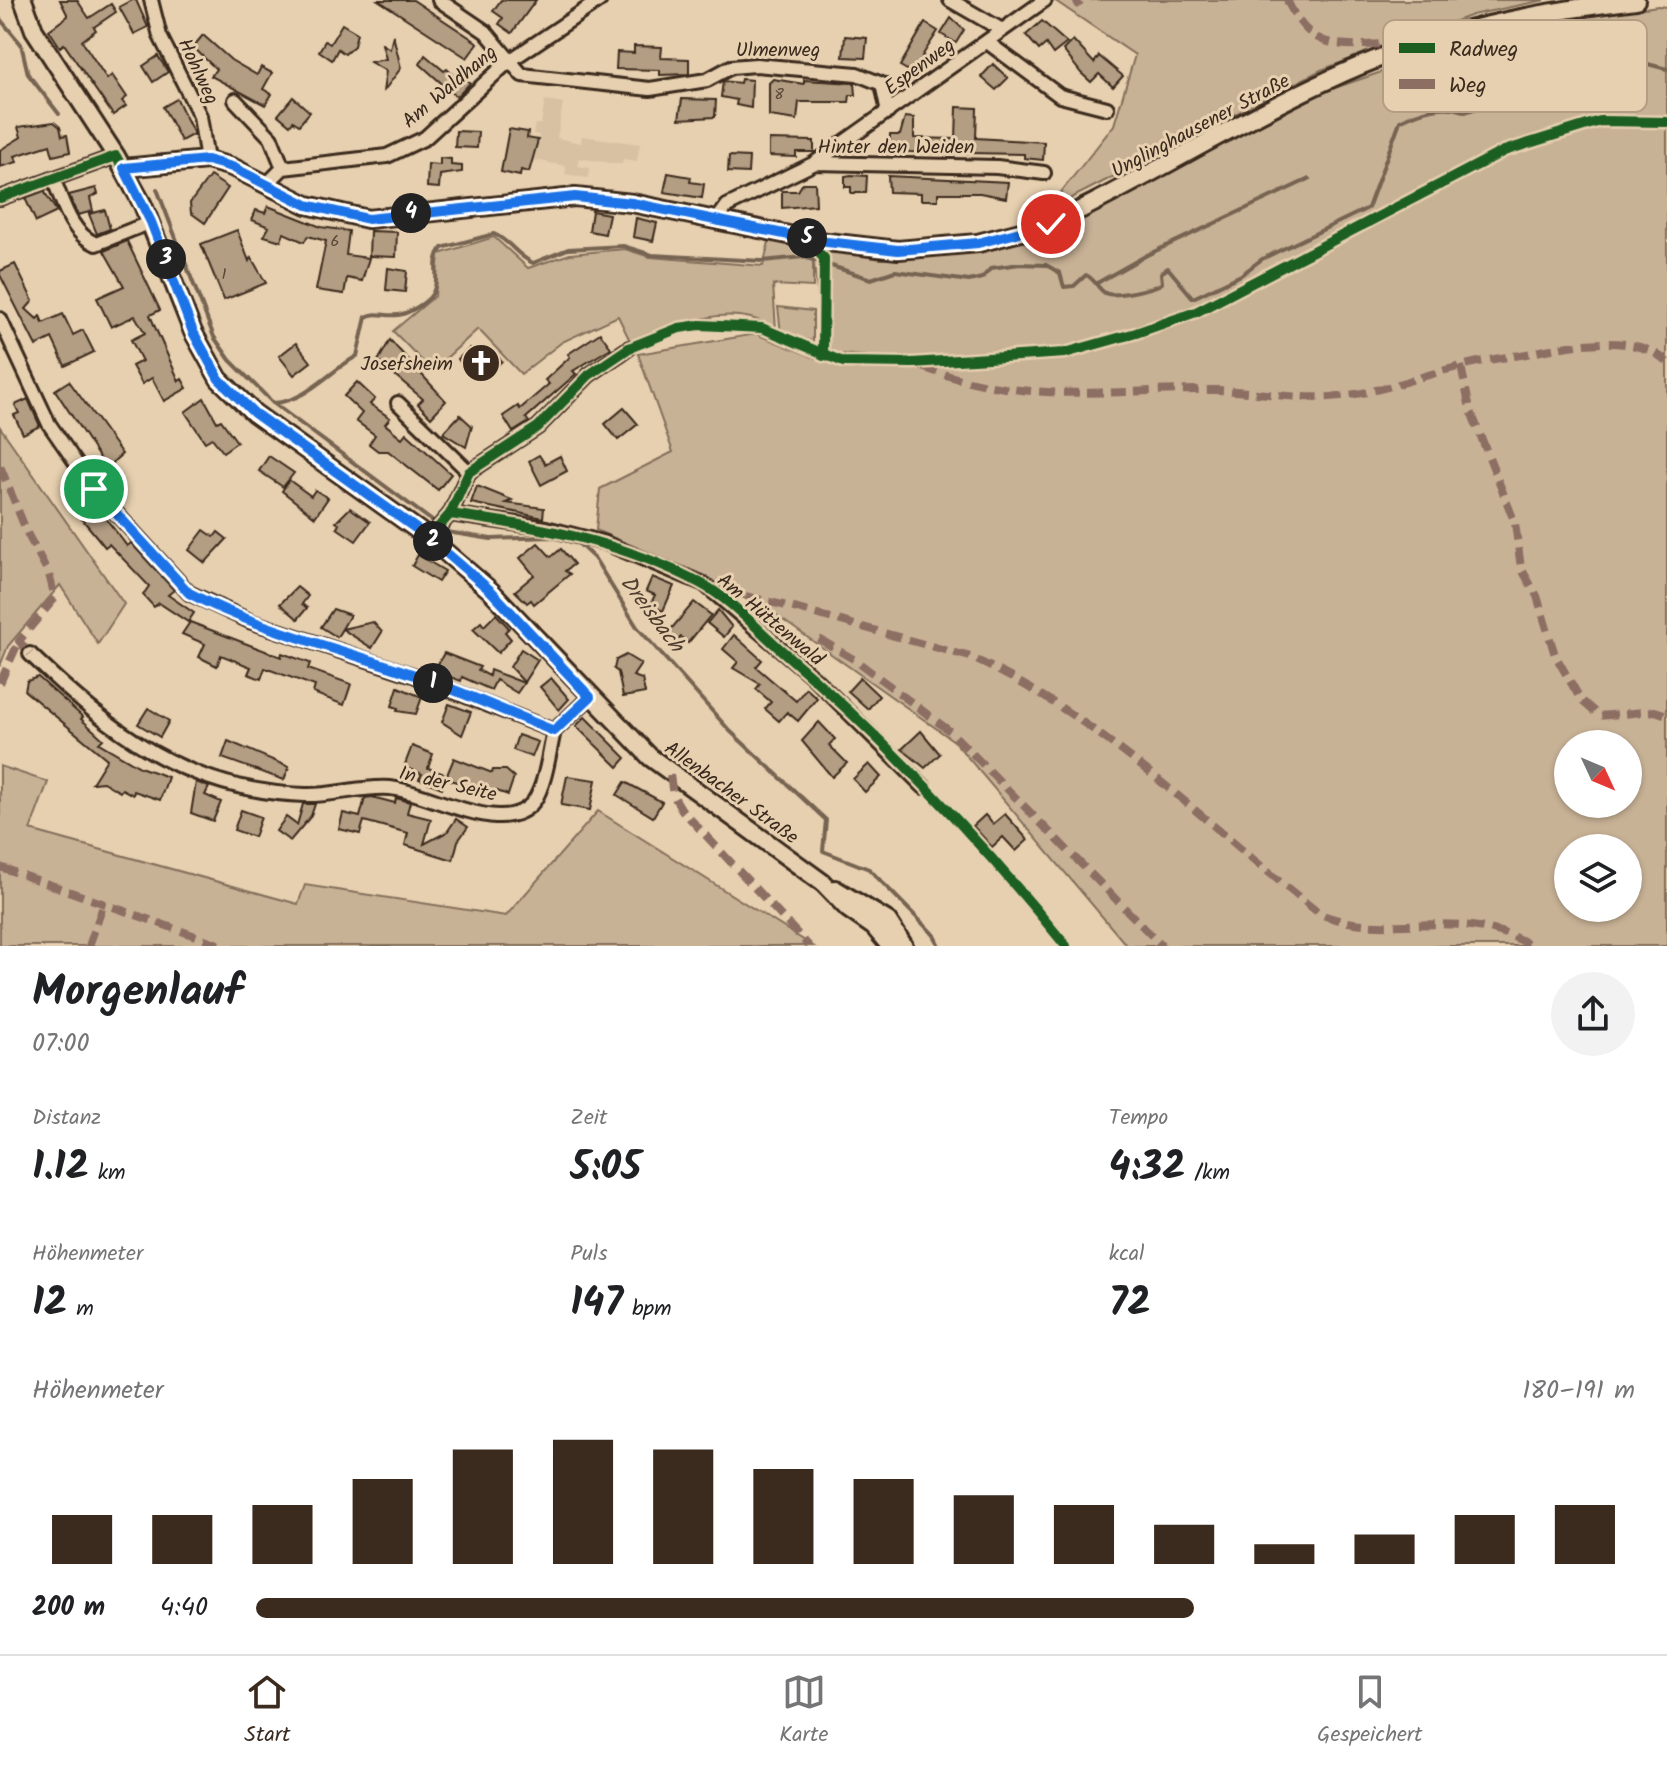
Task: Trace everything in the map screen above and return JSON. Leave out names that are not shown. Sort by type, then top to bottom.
[{"type":"main road","name":"Allenbacher Straße","points":[[23,0],[34,30],[120,162],[151,222],[193,332],[219,379],[254,413],[439,526],[590,697],[670,775],[823,883],[879,914],[904,946]]},
{"type":"main road","name":"Unglinghausener Straße","points":[[1506,20],[1555,10],[1636,0]]},
{"type":"main road","name":"Unglinghausener Straße","points":[[120,162],[207,160],[232,167],[307,205],[368,219],[575,197],[632,203],[818,241],[898,250],[931,249],[1017,235],[1103,200],[1325,81],[1383,57]]},
{"type":"main road","name":"Allenbacher Straße","points":[[823,883],[848,909],[874,927],[890,946]]},
{"type":"street","name":"Hohlweg","points":[[151,0],[160,36],[200,116],[207,160]]},
{"type":"street","points":[[439,0],[486,32],[501,47],[508,62]]},
{"type":"street","name":"Am Waldhang","points":[[283,168],[339,159],[387,156],[425,138],[508,62],[600,0]]},
{"type":"street","points":[[950,0],[1002,30]]},
{"type":"street","name":"Espenweg","points":[[815,163],[1045,0]]},
{"type":"street","points":[[987,42],[1060,96],[1107,108]]},
{"type":"street","name":"Ulmenweg","points":[[508,62],[522,75],[650,89],[707,80],[731,67],[830,70],[857,74],[882,84],[888,112]]},
{"type":"street","points":[[235,100],[271,138],[283,168],[267,184]]},
{"type":"street","points":[[0,198],[53,178],[120,162]]},
{"type":"street","name":"Hinter den Weiden","points":[[716,221],[727,206],[815,163],[997,167],[1044,173]]},
{"type":"street","points":[[53,178],[74,228],[87,240],[96,244],[151,222]]},
{"type":"street","points":[[0,319],[49,424],[94,489],[189,593],[252,622],[413,675],[554,731],[590,697]]},
{"type":"street","points":[[439,526],[469,472],[538,427],[589,375],[629,348]]},
{"type":"street","points":[[398,403],[469,472]]},
{"type":"street","name":"Am Hüttenwald","points":[[439,526],[546,528],[605,543],[704,584],[813,677],[924,787]]},
{"type":"street","name":"In der Seite","points":[[30,654],[82,704],[155,756],[229,785],[260,792],[309,796],[392,788],[486,816],[509,816],[523,812],[535,799],[554,731]]},
{"type":"shaded area","points":[[1054,0],[1545,0],[1458,20],[1383,20],[1383,47],[1321,70],[1046,211],[1114,125],[1135,55]]},
{"type":"shaded area","points":[[1667,7],[1667,946],[1127,946],[954,741],[766,608],[596,530],[600,489],[673,452],[638,354],[756,334],[823,361],[909,367],[1054,357],[1055,350],[912,359],[825,353],[813,259],[813,287],[773,285],[776,330],[742,316],[723,316],[685,323],[631,343],[618,316],[562,342],[521,374],[478,329],[432,371],[393,331],[435,296],[439,254],[494,237],[528,268],[570,254],[625,249],[650,257],[763,266],[770,238],[880,259],[976,253],[1045,237],[1326,91],[1383,72],[1383,112],[1647,112],[1647,20],[1558,20]]},
{"type":"shaded area","points":[[545,100],[563,103],[557,138],[581,143],[582,136],[640,144],[637,161],[623,159],[622,164],[616,164],[579,158],[578,166],[590,168],[588,178],[565,174],[566,166],[534,160],[539,135],[533,134],[535,124],[541,124]]},
{"type":"shaded area","points":[[778,307],[813,311],[813,341],[781,333]]},
{"type":"shaded area","points":[[0,427],[124,604],[98,644],[60,585],[8,646],[0,666]]},
{"type":"shaded area","points":[[0,766],[48,782],[30,830],[298,904],[305,885],[506,916],[598,811],[813,946],[0,946]]},
{"type":"building","points":[[60,0],[77,0],[89,18],[111,4],[116,12],[94,27],[96,30],[82,41],[107,79],[112,75],[127,97],[122,101],[126,106],[113,115],[64,44],[60,47],[49,30],[68,16]]},
{"type":"building","points":[[136,0],[148,27],[134,34],[119,7]]},
{"type":"building","points":[[378,0],[413,0],[478,43],[467,58]]},
{"type":"building","points":[[501,0],[536,0],[512,33],[499,24],[503,18],[493,11]]},
{"type":"building","points":[[951,18],[964,30],[956,43],[941,34]]},
{"type":"building","points":[[1042,21],[1067,43],[1053,54],[1046,44],[1039,50],[1026,35]]},
{"type":"building","points":[[925,23],[938,31],[922,56],[926,58],[916,75],[900,66]]},
{"type":"building","points":[[342,24],[357,33],[354,46],[345,54],[338,49],[332,60],[319,51],[325,41],[330,44]]},
{"type":"building","points":[[203,35],[231,60],[257,75],[261,67],[272,73],[263,89],[272,94],[265,105],[211,76],[216,69],[193,47]]},
{"type":"building","points":[[393,35],[401,68],[383,92],[386,71],[370,62],[386,59],[382,44],[390,49]]},
{"type":"building","points":[[845,36],[867,38],[865,58],[843,57]]},
{"type":"building","points":[[1073,40],[1094,63],[1099,56],[1123,76],[1113,87],[1099,74],[1091,82],[1081,73],[1063,50]]},
{"type":"building","points":[[634,46],[662,47],[661,58],[689,59],[689,74],[660,75],[660,70],[616,69],[617,52],[634,53]]},
{"type":"building","points":[[425,55],[444,71],[447,69],[457,79],[461,75],[470,83],[457,97],[420,64]]},
{"type":"building","points":[[158,56],[168,72],[153,82],[143,66]]},
{"type":"building","points":[[993,64],[1008,78],[996,90],[981,77]]},
{"type":"building","points":[[741,79],[752,80],[751,108],[736,105],[737,100],[721,97],[723,81],[740,83]]},
{"type":"building","points":[[773,79],[804,84],[804,80],[855,83],[856,95],[850,95],[849,102],[799,102],[797,120],[769,116],[769,83]]},
{"type":"building","points":[[293,97],[310,112],[299,125],[293,121],[290,125],[278,115]]},
{"type":"building","points":[[177,99],[194,134],[181,141],[163,107]]},
{"type":"building","points":[[682,99],[716,100],[715,117],[679,119]]},
{"type":"building","points":[[957,107],[977,108],[976,138],[1044,142],[1043,160],[1024,158],[1024,154],[910,152],[889,148],[890,135],[900,135],[905,117],[914,118],[914,138],[956,139]]},
{"type":"building","points":[[54,122],[60,127],[62,136],[67,135],[70,152],[53,156],[50,145],[15,156],[17,162],[0,167],[0,150],[21,137],[18,127]]},
{"type":"building","points":[[509,129],[528,132],[527,138],[538,140],[529,172],[521,170],[520,176],[501,172]]},
{"type":"building","points":[[456,131],[478,132],[477,148],[455,147]]},
{"type":"building","points":[[769,140],[814,141],[814,152],[796,152],[796,157],[769,156]]},
{"type":"building","points":[[729,156],[749,157],[748,173],[728,172]]},
{"type":"building","points":[[440,158],[451,159],[451,165],[462,166],[462,172],[440,175],[439,188],[427,187],[428,164],[440,165]]},
{"type":"building","points":[[668,173],[691,177],[690,182],[704,184],[702,198],[664,192]]},
{"type":"building","points":[[210,176],[228,188],[205,223],[191,213],[190,203]]},
{"type":"building","points":[[845,176],[867,176],[866,193],[851,193],[851,187],[845,187]]},
{"type":"building","points":[[888,176],[1008,182],[1006,198],[980,193],[938,193],[938,200],[921,200],[921,193],[889,192]]},
{"type":"building","points":[[803,183],[815,183],[816,205],[782,208],[782,191],[798,191]]},
{"type":"building","points":[[96,188],[98,194],[90,198],[93,211],[78,215],[69,195]]},
{"type":"building","points":[[44,191],[57,212],[36,222],[25,198]]},
{"type":"building","points":[[268,206],[321,227],[349,231],[346,255],[369,258],[362,281],[347,278],[344,294],[316,290],[326,241],[308,236],[304,242],[284,233],[281,241],[264,236],[269,227],[252,220],[256,210],[265,213]]},
{"type":"building","points":[[105,210],[110,229],[97,234],[89,214]]},
{"type":"building","points":[[592,211],[609,214],[605,234],[589,231]]},
{"type":"building","points":[[636,218],[657,223],[653,241],[633,237]]},
{"type":"building","points":[[237,230],[249,261],[251,257],[266,283],[224,300],[201,244]]},
{"type":"building","points":[[370,231],[397,232],[396,257],[369,256]]},
{"type":"building","points":[[127,241],[160,310],[150,315],[179,381],[182,379],[187,388],[164,401],[152,378],[142,384],[132,366],[142,361],[131,340],[145,333],[135,316],[111,327],[97,298],[124,286],[104,251]]},
{"type":"building","points":[[15,264],[33,301],[26,309],[37,319],[40,316],[43,323],[63,314],[73,335],[83,330],[94,352],[65,366],[52,338],[36,346],[0,275],[0,271]]},
{"type":"building","points":[[388,268],[407,271],[405,292],[386,290]]},
{"type":"building","points":[[600,333],[611,348],[573,371],[576,374],[526,418],[529,422],[513,432],[503,416],[518,406],[520,409],[549,384],[545,380],[570,357],[568,354]]},
{"type":"building","points":[[390,340],[446,401],[431,417],[418,404],[423,399],[378,361]]},
{"type":"building","points":[[296,343],[311,362],[294,375],[279,356]]},
{"type":"building","name":"Josefsheim","points":[[470,348],[479,356],[489,348],[502,361],[492,370],[485,362],[471,377],[458,359]]},
{"type":"building","points":[[69,381],[122,454],[106,468],[55,390]]},
{"type":"building","points":[[357,382],[375,399],[370,404],[390,418],[385,424],[402,438],[406,433],[451,474],[438,490],[388,451],[378,451],[369,444],[375,435],[356,421],[362,413],[344,396]]},
{"type":"building","points":[[204,398],[217,422],[221,420],[237,442],[223,452],[212,438],[205,442],[185,412]]},
{"type":"building","points":[[28,399],[40,426],[23,434],[14,415],[19,413],[15,405]]},
{"type":"building","points":[[624,408],[638,424],[618,440],[605,424]]},
{"type":"building","points":[[460,415],[472,426],[466,447],[443,433]]},
{"type":"building","points":[[539,455],[545,464],[560,456],[567,471],[541,485],[529,461]]},
{"type":"building","points":[[269,456],[294,473],[283,487],[259,471]]},
{"type":"building","points":[[289,480],[311,496],[315,490],[328,498],[315,517],[282,491]]},
{"type":"building","points":[[78,482],[127,546],[131,543],[174,590],[168,595],[194,613],[188,622],[159,603],[154,607],[143,595],[149,586],[109,544],[105,547],[78,514],[71,488]]},
{"type":"building","points":[[477,486],[512,500],[506,503],[544,508],[543,518],[471,503]]},
{"type":"building","points":[[350,508],[370,522],[356,541],[337,528],[339,524],[336,522]]},
{"type":"building","points":[[204,530],[214,537],[218,532],[227,539],[205,563],[189,550]]},
{"type":"building","points":[[538,543],[551,557],[561,549],[574,564],[565,571],[570,574],[534,604],[531,600],[527,603],[515,591],[534,575],[520,558]]},
{"type":"building","points":[[418,555],[445,571],[438,582],[412,566]]},
{"type":"building","points":[[652,577],[674,586],[663,611],[650,605],[655,595],[646,591]]},
{"type":"building","points":[[297,587],[308,596],[302,604],[307,608],[298,619],[280,604]]},
{"type":"building","points":[[694,602],[711,615],[688,643],[681,637],[676,642],[667,634]]},
{"type":"building","points":[[333,609],[350,615],[337,637],[321,627]]},
{"type":"building","points":[[718,610],[732,627],[724,637],[707,623]]},
{"type":"building","points":[[496,614],[509,628],[505,632],[511,639],[498,653],[473,629],[481,622],[484,626]]},
{"type":"building","points":[[190,622],[281,657],[282,653],[310,663],[308,669],[351,684],[344,705],[313,693],[315,686],[265,668],[261,679],[248,674],[251,667],[221,655],[217,666],[199,657],[205,644],[182,634]]},
{"type":"building","points":[[373,622],[382,632],[372,648],[342,629]]},
{"type":"building","points":[[734,635],[762,660],[756,667],[796,701],[806,688],[817,698],[798,721],[787,712],[779,721],[765,709],[771,702],[756,689],[760,684],[733,668],[738,662],[723,649]]},
{"type":"building","points":[[521,649],[538,660],[524,682],[510,667]]},
{"type":"building","points":[[444,653],[480,667],[478,670],[489,676],[490,670],[524,683],[517,693],[496,680],[491,690],[462,677],[461,681],[434,671]]},
{"type":"building","points":[[626,655],[641,664],[633,676],[642,679],[645,693],[623,697],[618,672],[614,669],[616,660]]},
{"type":"building","points":[[38,677],[83,717],[81,719],[103,739],[99,743],[140,767],[168,777],[160,800],[134,791],[133,795],[122,789],[120,792],[103,782],[92,783],[107,759],[25,691],[27,681]]},
{"type":"building","points":[[551,678],[569,699],[559,710],[540,687]]},
{"type":"building","points":[[860,678],[879,696],[868,709],[848,691]]},
{"type":"building","points":[[398,687],[422,697],[416,714],[397,711],[398,708],[392,706]]},
{"type":"building","points":[[449,704],[471,712],[462,735],[442,722]]},
{"type":"building","points":[[148,708],[169,721],[160,737],[138,724]]},
{"type":"building","points":[[585,717],[626,758],[618,767],[576,726]]},
{"type":"building","points":[[819,722],[835,739],[829,745],[847,763],[832,777],[802,741]]},
{"type":"building","points":[[921,731],[940,754],[925,768],[902,749]]},
{"type":"building","points":[[518,735],[538,742],[532,757],[513,750]]},
{"type":"building","points":[[228,741],[289,767],[284,780],[222,758]]},
{"type":"building","points":[[412,746],[433,754],[428,768],[447,775],[454,758],[492,773],[493,770],[506,770],[514,777],[508,795],[494,790],[490,795],[446,778],[442,788],[419,779],[422,774],[404,767]]},
{"type":"building","points":[[869,764],[881,777],[865,792],[853,779]]},
{"type":"building","points":[[567,776],[596,780],[590,810],[561,805]]},
{"type":"building","points":[[196,782],[209,787],[205,795],[221,802],[213,821],[191,813]]},
{"type":"building","points":[[625,782],[662,802],[653,817],[617,795]]},
{"type":"building","points":[[365,798],[395,803],[396,798],[410,802],[407,813],[431,819],[424,844],[447,832],[456,819],[468,827],[458,841],[453,860],[405,845],[408,833],[364,821],[360,834],[339,829],[343,813],[360,817]]},
{"type":"building","points":[[303,804],[315,804],[311,816],[290,841],[276,831],[286,817],[297,825]]},
{"type":"building","points":[[241,810],[261,817],[254,837],[234,830]]},
{"type":"building","points":[[1005,814],[1028,840],[1016,851],[1003,837],[992,847],[973,826],[985,815],[993,824]]},
{"type":"waterway","name":"Dreisbach","points":[[0,19],[21,44],[28,74],[59,114]]},
{"type":"waterway","points":[[1647,64],[1667,69]]},
{"type":"waterway","points":[[273,403],[307,391],[357,356],[366,317],[402,314],[429,298],[434,290],[437,258],[442,248],[494,234],[533,263],[568,249],[623,246],[652,255],[762,261],[804,257],[871,279],[895,271],[969,281],[982,278],[991,268],[1020,264],[1046,265],[1060,273],[1064,287],[1074,286],[1086,275],[1102,291],[1110,294],[1134,292],[1158,285],[1162,283],[1161,273],[1168,268],[1193,298],[1241,275],[1262,259],[1368,208],[1400,121],[1421,112]]},
{"type":"waterway","points":[[1097,283],[1147,255],[1309,179]]},
{"type":"waterway","name":"Dreisbach","points":[[157,189],[214,337],[230,360],[273,403],[447,532],[491,539],[552,537],[579,544],[595,559],[637,627],[730,731],[826,820],[823,851],[869,869],[934,935],[939,946]]},
{"type":"marked path","points":[[1076,0],[1080,7]]},
{"type":"marked path","points":[[1287,0],[1295,16],[1314,36],[1337,44],[1383,44]]},
{"type":"marked path","points":[[922,367],[997,387],[1033,391],[1216,390],[1332,397],[1392,386],[1468,364],[1576,345],[1616,343],[1635,346],[1667,362]]},
{"type":"marked path","points":[[1461,366],[1470,409],[1515,523],[1521,568],[1537,596],[1555,655],[1581,700],[1599,716],[1655,711],[1667,715]]},
{"type":"marked path","points":[[0,466],[28,535],[49,574],[55,598],[19,641],[30,654]]},
{"type":"marked path","points":[[722,595],[745,596],[787,606],[970,657],[1019,682],[1109,741],[1320,914],[1346,922],[1372,925],[1451,924],[1477,927],[1504,933],[1532,946]]},
{"type":"marked path","points":[[819,639],[855,660],[951,732],[1162,946]]},
{"type":"marked path","points":[[0,683],[19,641]]},
{"type":"marked path","points":[[670,775],[673,795],[682,810],[809,946]]},
{"type":"marked path","points":[[0,867],[224,946]]},
{"type":"marked path","points":[[89,946],[104,903]]},
{"type":"cycle path","points":[[0,198],[116,156],[151,222],[193,332],[219,379],[254,413],[429,538],[450,514],[469,472],[538,427],[589,375],[629,348],[679,328],[700,325],[762,328],[843,362],[912,363],[1065,353],[1196,312],[1504,151],[1600,121],[1667,122]]},
{"type":"cycle path","points":[[803,237],[824,258],[823,356]]},
{"type":"cycle path","points":[[450,514],[547,530],[609,546],[670,568],[721,597],[819,683],[893,754],[965,828],[1066,946]]},
{"type":"place","name":"Josefsheim","points":[[481,363]]},
{"type":"route","points":[[94,489],[189,593],[208,603],[252,622],[413,675],[554,731],[590,697],[537,636],[491,591],[429,538],[254,413],[219,379],[193,332],[151,222],[124,168],[207,160],[232,167],[307,205],[368,219],[467,206],[575,197],[632,203],[818,241],[898,250],[978,243],[1051,224]]}]
